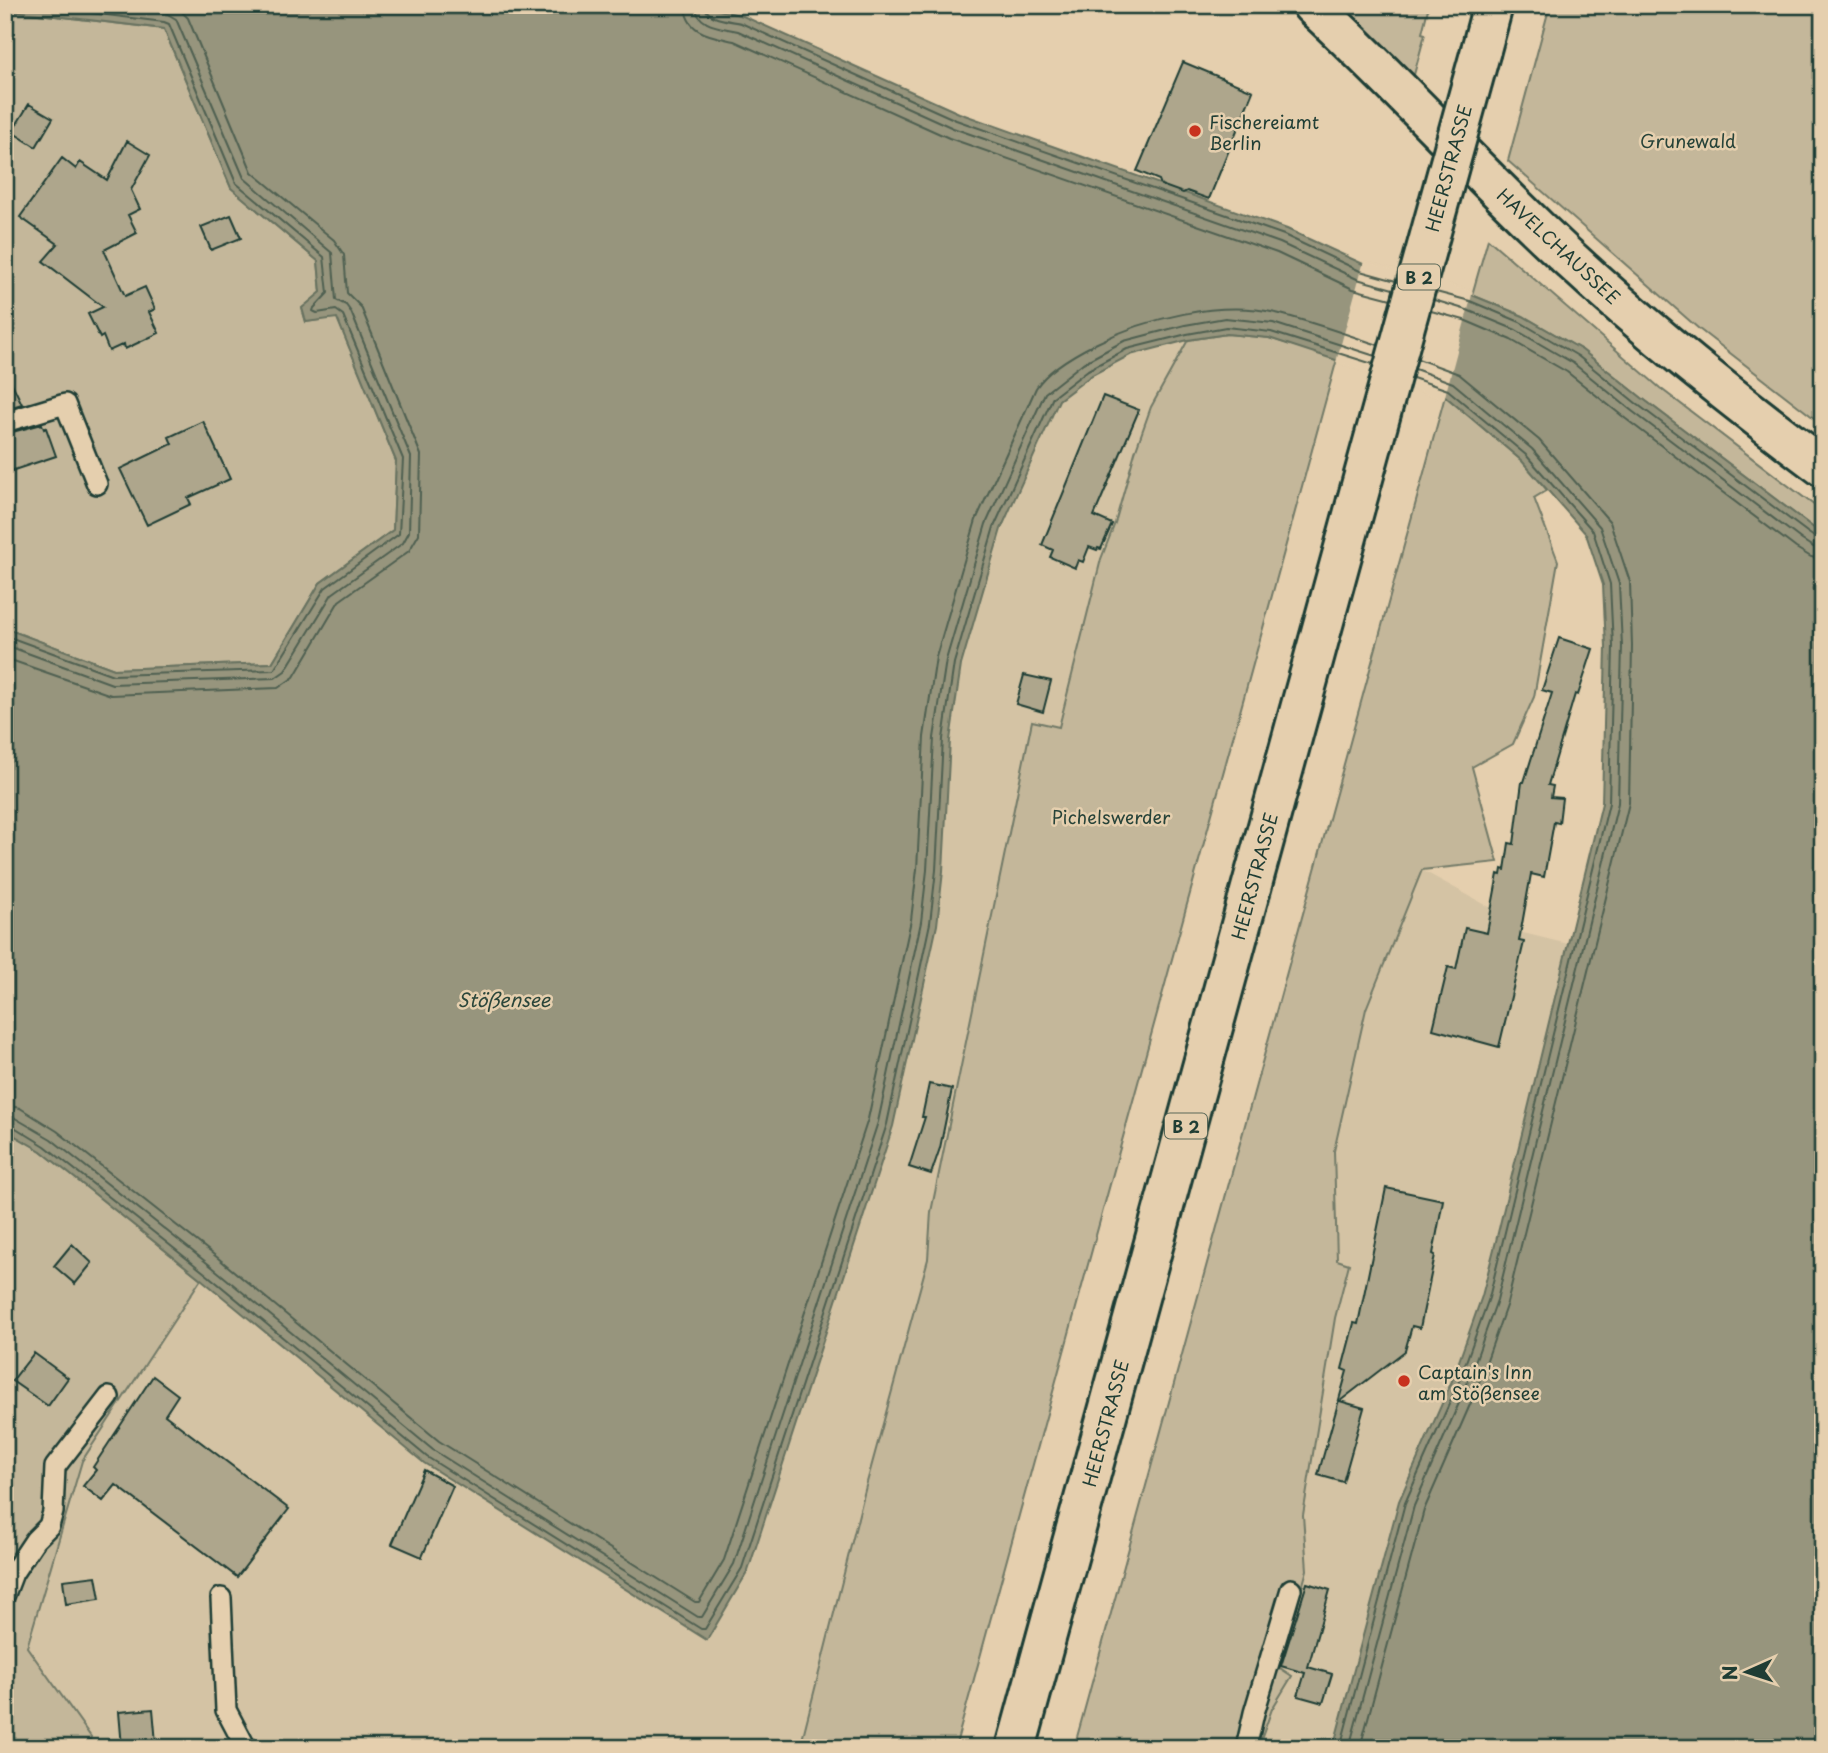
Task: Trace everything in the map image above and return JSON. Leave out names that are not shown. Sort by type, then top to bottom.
[{"type":"main road","name":"HAVELCHAUSSEE","points":[[1312,5],[1371,59],[1539,230],[1739,405],[1823,467]]},
{"type":"main road","name":"HEERSTRASSE","points":[[1016,1748],[1493,5]]},
{"type":"lane","points":[[5,422],[65,404],[97,484]]},
{"type":"lane","points":[[5,1594],[13,1573],[35,1540],[49,1527],[53,1512],[55,1468],[109,1397]]},
{"type":"lane","points":[[1246,1748],[1291,1589]]},
{"type":"lane","points":[[221,1598],[226,1710],[246,1748]]},
{"type":"shaded area","points":[[1188,340],[1151,407],[1135,452],[1115,523],[1101,559],[1058,727],[1032,722],[931,1212],[928,1259],[866,1486],[800,1748],[87,1748],[91,1737],[27,1647],[82,1461],[201,1279],[424,1463],[706,1640],[748,1571],[893,1126],[937,925],[943,871],[950,740],[961,665],[1000,529],[1059,400],[1092,375],[1130,355]]},
{"type":"shaded area","points":[[1422,870],[1493,909],[1503,928],[1568,944],[1482,1296],[1452,1381],[1399,1501],[1333,1748],[1258,1748],[1272,1709],[1291,1676],[1280,1668],[1307,1570],[1303,1515],[1335,1318],[1349,1264],[1337,1260],[1334,1151],[1366,1009]]},
{"type":"green space","points":[[1334,5],[1429,5],[1422,33],[1425,34],[1412,82]]},
{"type":"green space","name":"Grunewald","points":[[1550,5],[1823,5],[1823,425],[1699,329],[1508,161]]},
{"type":"green space","points":[[5,10],[164,29],[231,188],[318,261],[321,293],[302,308],[306,322],[337,317],[396,461],[393,530],[320,583],[272,663],[114,669],[10,630],[5,633]]},
{"type":"green space","points":[[1488,239],[1660,388],[1823,512],[1823,535],[1582,350],[1523,316],[1472,295]]},
{"type":"green space","name":"Pichelswerder","points":[[1227,334],[1269,338],[1337,359],[955,1748],[800,1748],[866,1486],[928,1259],[931,1212],[1032,721],[1059,727],[1101,559],[1151,407],[1188,340]]},
{"type":"green space","points":[[1445,396],[1522,461],[1547,490],[1534,498],[1558,561],[1534,697],[1513,744],[1472,767],[1498,862],[1422,870],[1366,1009],[1334,1151],[1337,1260],[1349,1264],[1335,1318],[1303,1515],[1307,1570],[1280,1668],[1292,1676],[1272,1709],[1258,1748],[1074,1748]]},
{"type":"green space","points":[[5,1130],[41,1151],[201,1279],[82,1461],[27,1647],[91,1737],[87,1748],[5,1748]]},
{"type":"water","name":"Stößensee","points":[[5,5],[699,5],[743,16],[959,113],[1287,229],[1363,264],[1472,295],[1523,316],[1582,350],[1823,535],[1823,1748],[1333,1748],[1399,1501],[1452,1381],[1482,1296],[1602,803],[1606,646],[1603,585],[1586,534],[1522,461],[1445,396],[1269,338],[1227,334],[1188,340],[1130,355],[1092,375],[1059,400],[1001,529],[961,665],[950,740],[943,871],[937,925],[893,1126],[748,1571],[707,1640],[424,1463],[41,1151],[5,1130],[5,633],[10,630],[114,669],[272,663],[320,583],[393,530],[396,461],[337,318],[306,322],[302,308],[321,292],[318,261],[231,188],[164,29],[5,10]]},
{"type":"pier","points":[[1364,261],[1473,291],[1444,400],[1336,362]]},
{"type":"building","name":"Fischereiamt Berlin","points":[[1183,62],[1253,91],[1209,199],[1161,185],[1159,180],[1137,171]]},
{"type":"building","points":[[29,104],[53,118],[36,147],[12,132]]},
{"type":"building","points":[[127,141],[150,155],[131,190],[140,209],[128,215],[137,233],[104,250],[125,296],[145,287],[155,309],[149,312],[159,333],[125,349],[124,344],[109,351],[103,336],[100,338],[88,314],[103,307],[43,261],[58,244],[20,217],[62,158],[76,169],[80,162],[107,180]]},
{"type":"building","points":[[231,215],[241,238],[211,250],[201,227]]},
{"type":"building","points":[[5,369],[22,404],[5,409]]},
{"type":"building","points":[[1103,396],[1139,410],[1094,516],[1112,524],[1101,549],[1089,547],[1083,562],[1078,560],[1075,568],[1050,557],[1053,550],[1042,545]]},
{"type":"building","points":[[203,421],[230,479],[188,498],[191,504],[147,525],[120,469],[172,444],[169,437]]},
{"type":"building","points":[[42,424],[56,456],[11,471],[5,453],[5,434]]},
{"type":"building","points":[[1559,638],[1593,649],[1578,695],[1575,694],[1548,785],[1553,786],[1551,797],[1562,798],[1559,823],[1554,822],[1544,877],[1531,874],[1519,941],[1524,942],[1499,1047],[1433,1029],[1448,967],[1456,969],[1465,928],[1487,933],[1498,874],[1501,875],[1502,869],[1505,870],[1509,843],[1514,844],[1522,782],[1552,693],[1542,690]]},
{"type":"building","points":[[1024,675],[1051,681],[1043,712],[1016,704]]},
{"type":"building","points":[[929,1084],[952,1089],[940,1148],[931,1174],[909,1167],[925,1117],[922,1117]]},
{"type":"building","points":[[1386,1188],[1443,1200],[1433,1254],[1435,1255],[1420,1328],[1412,1326],[1405,1351],[1340,1401],[1364,1408],[1343,1482],[1318,1475],[1347,1371],[1342,1369],[1354,1323],[1358,1324]]},
{"type":"building","points":[[72,1244],[92,1263],[75,1284],[54,1266]]},
{"type":"building","points":[[34,1353],[68,1378],[48,1406],[12,1381]]},
{"type":"building","points":[[153,1376],[178,1395],[165,1415],[289,1509],[237,1577],[116,1485],[103,1501],[83,1486],[96,1470],[93,1467]]},
{"type":"building","points":[[424,1470],[453,1486],[422,1557],[392,1544]]},
{"type":"building","points":[[96,1576],[100,1599],[66,1604],[63,1580]]},
{"type":"building","points":[[1307,1583],[1330,1590],[1308,1667],[1332,1674],[1323,1703],[1298,1696],[1305,1673],[1281,1666]]},
{"type":"building","points":[[153,1709],[156,1743],[122,1747],[119,1712]]},
{"type":"place","name":"Fischereiamt Berlin","points":[[1195,131]]},
{"type":"place","name":"Captain's Inn am Stößensee","points":[[1404,1381]]}]
